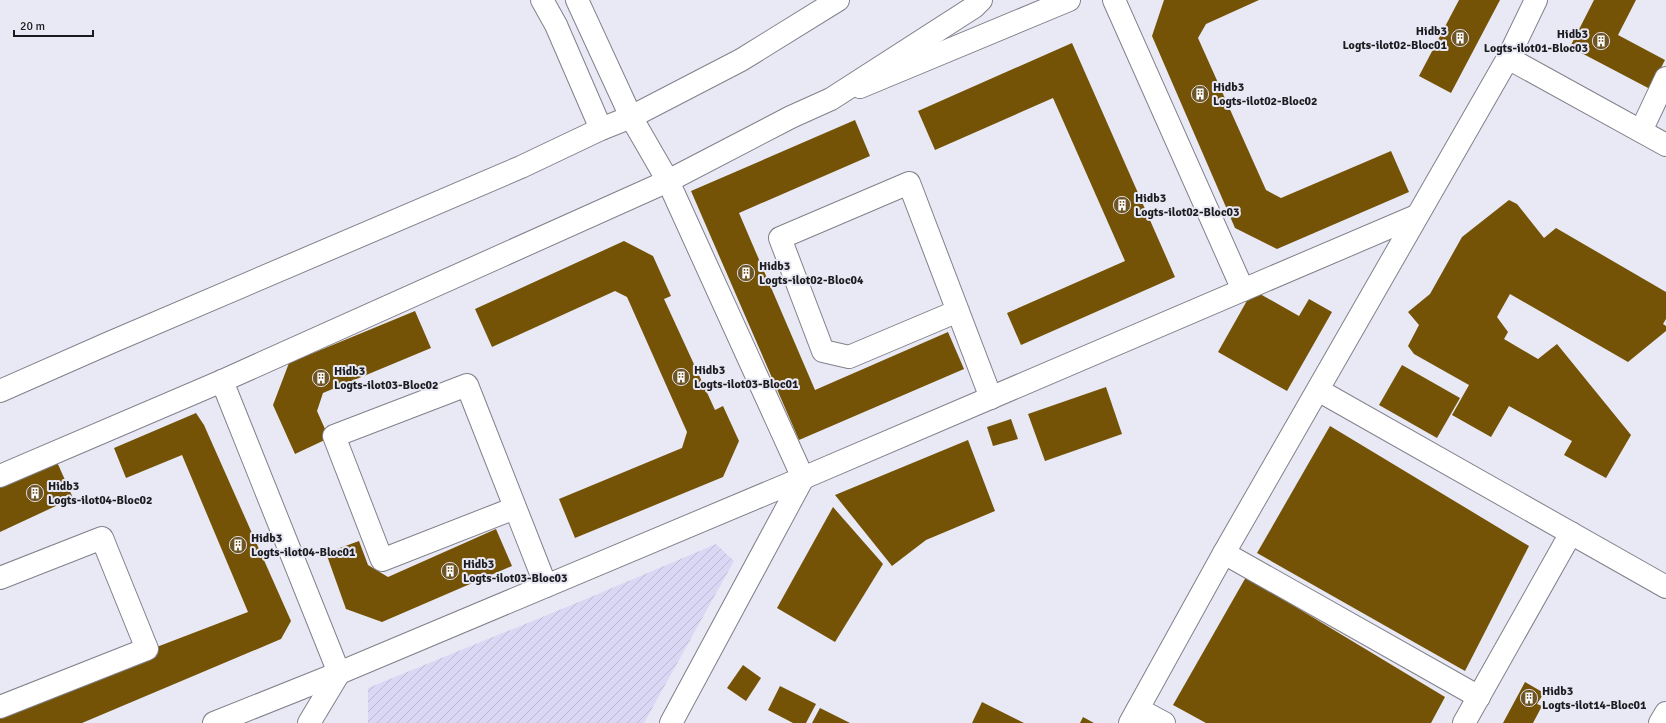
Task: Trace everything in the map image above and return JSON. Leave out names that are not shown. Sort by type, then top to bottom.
[{"type":"street","points":[[542,0],[556,25],[601,129]]},
{"type":"street","points":[[576,0],[631,117],[668,181],[803,478]]},
{"type":"street","points":[[0,391],[522,167],[601,129],[631,117],[741,60],[838,0]]},
{"type":"street","points":[[831,99],[974,7],[981,0]]},
{"type":"street","points":[[0,476],[222,381],[668,181],[791,117],[831,99],[1069,0]]},
{"type":"street","points":[[1114,0],[1243,290]]},
{"type":"street","points":[[1164,723],[1134,716],[1224,553],[1508,58],[1536,0]]},
{"type":"street","points":[[1508,58],[1666,145]]},
{"type":"street","points":[[1641,131],[1666,78]]},
{"type":"street","points":[[958,311],[849,357],[823,351],[780,238],[909,183],[958,311],[991,398]]},
{"type":"street","points":[[214,723],[339,673],[803,478],[1416,216]]},
{"type":"street","points":[[222,381],[339,673]]},
{"type":"street","points":[[515,508],[382,560],[334,436],[468,385],[546,586]]},
{"type":"street","points":[[1318,390],[1666,587]]},
{"type":"street","points":[[671,723],[803,478]]},
{"type":"street","points":[[1464,723],[1571,533]]},
{"type":"street","points":[[0,578],[102,538],[147,649],[0,707]]},
{"type":"street","points":[[1224,553],[1479,697]]},
{"type":"street","points":[[309,723],[339,673]]},
{"type":"street","points":[[1660,723],[1666,713]]},
{"type":"shaded area","points":[[716,544],[734,561],[644,723],[368,723],[368,688],[579,602]]},
{"type":"building","name":"Hidb3 Logts-ilot02-Bloc02","points":[[1164,0],[1259,0],[1206,24],[1198,38],[1266,190],[1281,198],[1391,151],[1409,192],[1277,249],[1235,228],[1152,36]]},
{"type":"building","name":"Hidb3 Logts-ilot02-Bloc01","points":[[1459,0],[1500,0],[1451,93],[1419,76]]},
{"type":"building","name":"Hidb3 Logts-ilot01-Bloc03","points":[[1594,0],[1636,0],[1618,35],[1665,60],[1650,89],[1570,47]]},
{"type":"building","name":"Hidb3 Logts-ilot02-Bloc03","points":[[1072,43],[1175,277],[1021,345],[1007,313],[1125,261],[1053,98],[935,150],[918,111]]},
{"type":"building","name":"Hidb3 Logts-ilot02-Bloc04","points":[[855,120],[870,156],[739,213],[815,390],[948,332],[964,369],[799,440],[691,191]]},
{"type":"building","points":[[1509,200],[1517,204],[1544,238],[1556,228],[1666,292],[1666,319],[1663,324],[1666,326],[1666,331],[1628,362],[1510,294],[1497,317],[1508,332],[1504,339],[1538,359],[1557,344],[1631,435],[1606,478],[1564,455],[1572,441],[1509,406],[1491,437],[1452,415],[1469,385],[1414,354],[1408,346],[1419,325],[1408,312],[1430,294],[1462,237]]},
{"type":"building","name":"Hidb3 Logts-ilot03-Bloc01","points":[[624,241],[653,256],[671,296],[664,299],[715,410],[723,406],[739,441],[723,477],[575,538],[559,499],[682,448],[687,432],[627,297],[615,291],[492,347],[475,309]]},
{"type":"building","points":[[1253,290],[1299,316],[1309,299],[1332,312],[1287,391],[1218,352]]},
{"type":"building","name":"Hidb3 Logts-ilot03-Bloc02","points":[[415,311],[431,348],[323,393],[317,411],[329,438],[295,454],[273,405],[289,363]]},
{"type":"building","points":[[1402,365],[1460,398],[1437,438],[1379,405]]},
{"type":"building","points":[[1106,387],[1122,434],[1045,461],[1028,414]]},
{"type":"building","name":"Hidb3 Logts-ilot04-Bloc01","points":[[196,413],[204,425],[291,621],[281,639],[82,723],[0,723],[0,707],[248,612],[182,455],[126,478],[114,448]]},
{"type":"building","points":[[1011,419],[1018,439],[993,446],[987,427]]},
{"type":"building","points":[[1330,426],[1529,546],[1465,671],[1257,553]]},
{"type":"building","points":[[968,440],[995,511],[926,540],[892,566],[835,495]]},
{"type":"building","name":"Hidb3 Logts-ilot04-Bloc02","points":[[57,462],[73,498],[0,532],[0,487]]},
{"type":"building","points":[[833,507],[883,564],[835,642],[777,608]]},
{"type":"building","name":"Hidb3 Logts-ilot03-Bloc03","points":[[496,529],[512,566],[382,622],[346,609],[326,553],[359,541],[368,565],[388,577]]},
{"type":"building","points":[[1246,577],[1445,697],[1431,723],[1206,723],[1173,705]]},
{"type":"building","points":[[743,665],[761,678],[746,701],[727,688]]},
{"type":"building","name":"Hidb3 Logts-ilot14-Bloc01","points":[[1525,682],[1544,693],[1537,704],[1542,706],[1533,723],[1503,723]]},
{"type":"building","points":[[780,686],[816,704],[806,723],[793,723],[768,710]]},
{"type":"building","points":[[982,702],[1024,723],[972,723]]},
{"type":"building","points":[[820,708],[850,723],[812,723]]},
{"type":"building","points":[[1083,717],[1094,723],[1080,723]]},
{"type":"place","name":"Hidb3 Logts-ilot02-Bloc01","points":[[1460,38]]},
{"type":"place","name":"Hidb3 Logts-ilot01-Bloc03","points":[[1601,41]]},
{"type":"place","name":"Hidb3 Logts-ilot02-Bloc02","points":[[1200,94]]},
{"type":"place","name":"Hidb3 Logts-ilot02-Bloc03","points":[[1122,205]]},
{"type":"place","name":"Hidb3 Logts-ilot02-Bloc04","points":[[746,273]]},
{"type":"place","name":"Hidb3 Logts-ilot03-Bloc01","points":[[681,377]]},
{"type":"place","name":"Hidb3 Logts-ilot03-Bloc02","points":[[321,378]]},
{"type":"place","name":"Hidb3 Logts-ilot04-Bloc02","points":[[35,493]]},
{"type":"place","name":"Hidb3 Logts-ilot04-Bloc01","points":[[238,545]]},
{"type":"place","name":"Hidb3 Logts-ilot03-Bloc03","points":[[450,571]]},
{"type":"place","name":"Hidb3 Logts-ilot14-Bloc01","points":[[1529,698]]}]
